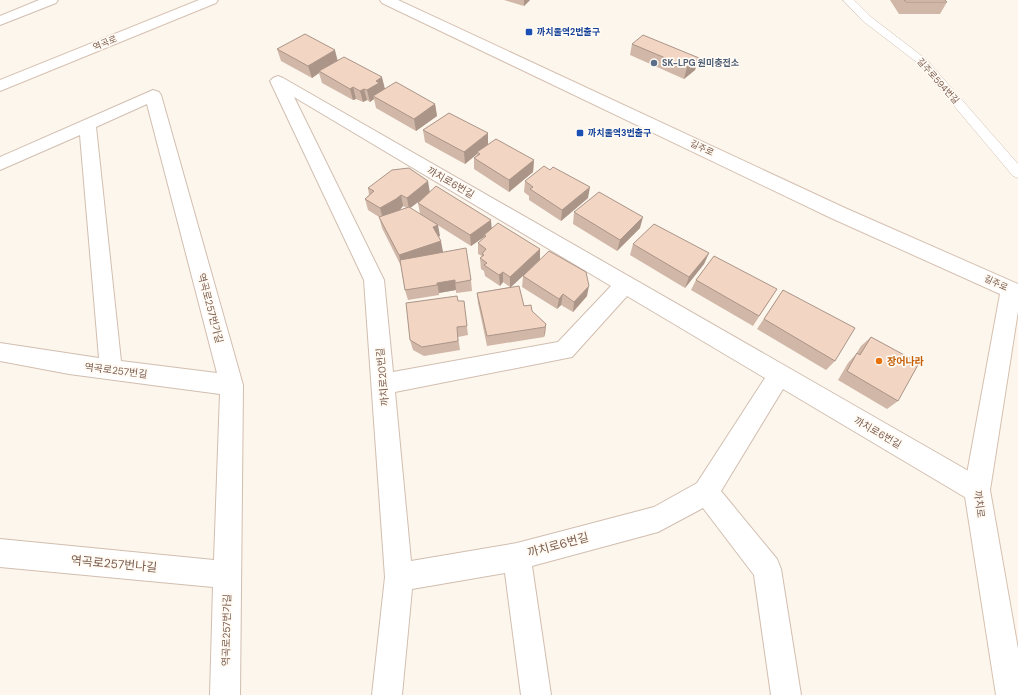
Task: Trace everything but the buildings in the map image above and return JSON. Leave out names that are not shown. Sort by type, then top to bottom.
[{"type":"street","points":[[0,21],[51,0]]},
{"type":"street","name":"역곡로","points":[[0,86],[211,0]]},
{"type":"street","name":"길주로","points":[[387,0],[838,213],[1014,291]]},
{"type":"street","name":"까치로6번길","points":[[278,81],[976,490]]},
{"type":"street","name":"까치로20번길","points":[[278,81],[374,280],[399,577],[386,695]]},
{"type":"street","name":"역곡로257번가길","points":[[0,164],[153,95],[232,385],[225,695]]},
{"type":"street","points":[[87,125],[111,369]]},
{"type":"street","points":[[383,384],[564,350],[625,284]]},
{"type":"street","name":"까치로","points":[[1011,695],[976,490],[1014,291]]},
{"type":"street","name":"역곡로257번길","points":[[0,352],[69,364],[232,385]]},
{"type":"street","name":"까치로6번길","points":[[536,695],[517,557],[658,519],[706,492],[780,374]]},
{"type":"street","points":[[706,492],[767,569],[786,695]]},
{"type":"street","name":"역곡로257번나길","points":[[0,553],[227,575]]},
{"type":"street","points":[[399,577],[517,557]]},
{"type":"lane","name":"길주로594번길","points":[[848,0],[867,19],[923,62],[1018,173]]},
{"type":"place","name":"까치울역2번출구","points":[[529,32]]},
{"type":"place","name":"SK-LPG 원미충전소","points":[[654,63]]},
{"type":"place","name":"까치울역3번출구","points":[[580,133]]},
{"type":"place","name":"장어나라","points":[[879,361]]}]
